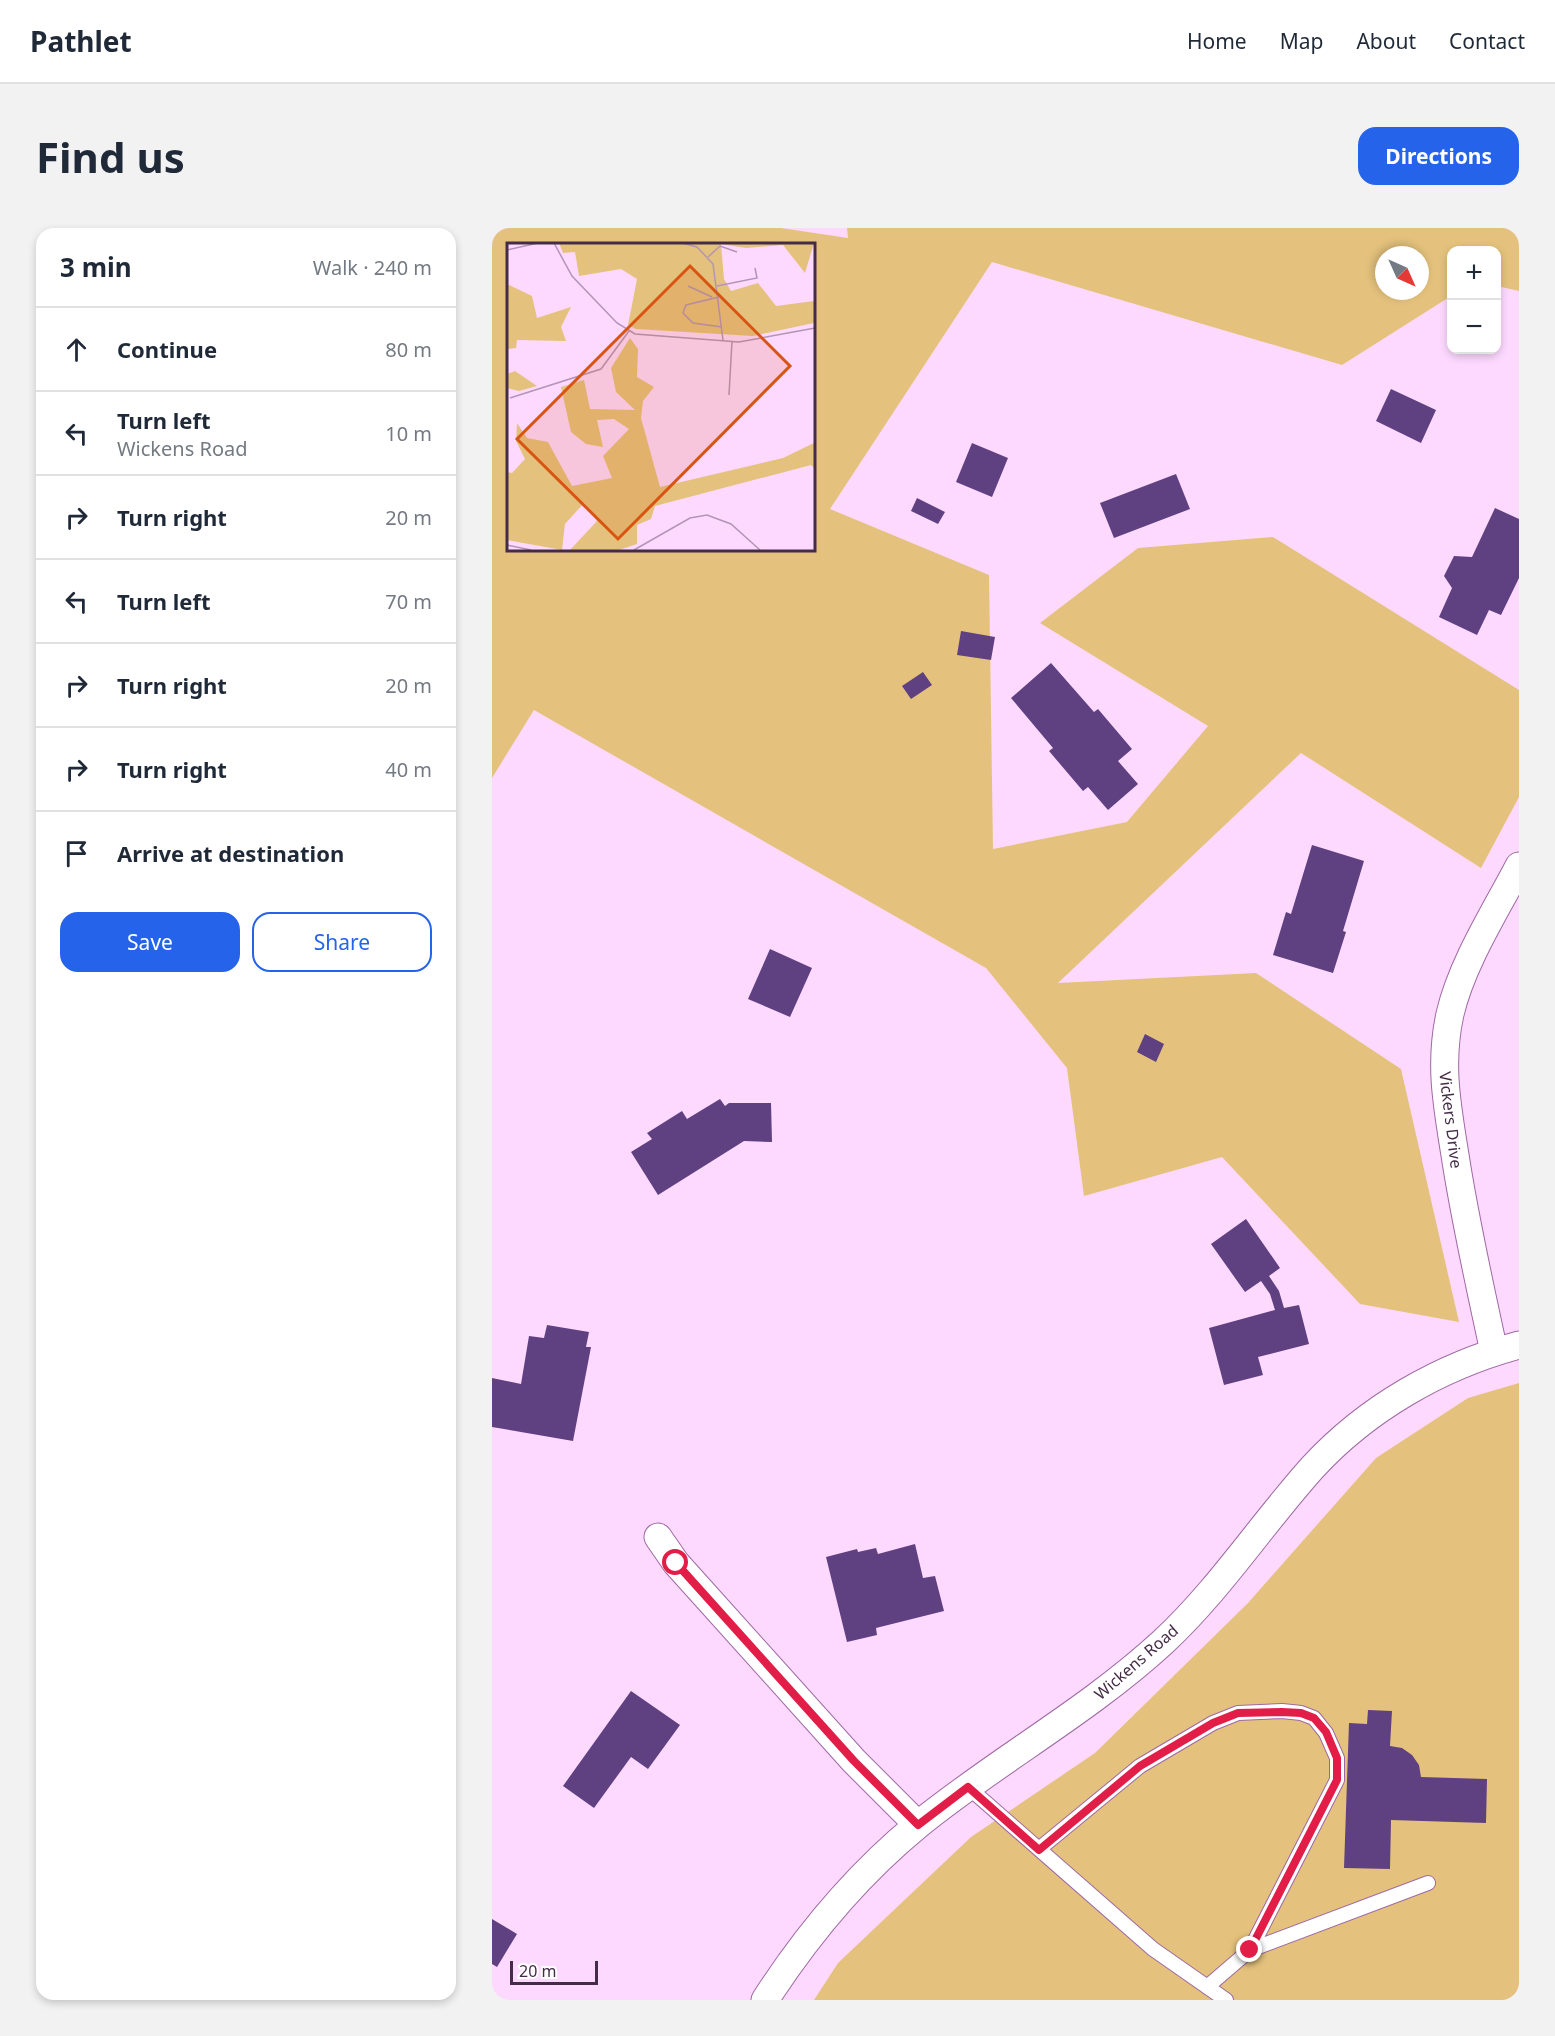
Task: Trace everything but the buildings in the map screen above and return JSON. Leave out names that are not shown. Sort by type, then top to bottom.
[{"type":"street","name":"Vickers Drive","points":[[1507,1348],[1462,1199],[1444,1087],[1444,1053],[1450,1014],[1463,974],[1519,866]]},
{"type":"street","name":"Wickens Road","points":[[765,2000],[829,1914],[880,1859],[918,1825],[968,1787],[1113,1685],[1165,1640],[1212,1591],[1313,1467],[1354,1429],[1399,1396],[1450,1369],[1507,1348]]},
{"type":"street","points":[[658,1537],[676,1563],[854,1761],[918,1825]]},
{"type":"lane","points":[[1039,1850],[1140,1766],[1213,1723],[1238,1713],[1301,1713],[1314,1718],[1326,1732],[1337,1758],[1337,1780],[1250,1950]]},
{"type":"lane","points":[[968,1787],[1153,1949],[1226,2000]]},
{"type":"lane","points":[[1207,1987],[1250,1950],[1428,1883]]},
{"type":"shaded area","points":[[492,228],[781,228],[848,238],[847,228],[1519,228],[1519,291],[1501,287],[1501,246],[1447,246],[1447,299],[1342,365],[992,262],[830,509],[989,575],[993,849],[1127,822],[1208,726],[1040,623],[1138,548],[1273,537],[1519,690],[1519,797],[1481,868],[1301,753],[1058,983],[1256,973],[1401,1069],[1459,1322],[1360,1304],[1222,1157],[1084,1196],[1067,1068],[986,968],[534,710],[492,778]]},
{"type":"shaded area","points":[[1519,1383],[1519,2000],[814,2000],[838,1963],[971,1837],[1095,1753],[1248,1603],[1376,1458],[1468,1398]]},
{"type":"route","points":[[676,1563],[854,1761],[918,1825],[968,1787],[1039,1850],[1140,1766],[1213,1723],[1238,1713],[1301,1713],[1314,1718],[1326,1732],[1337,1758],[1337,1780],[1250,1950]]}]
